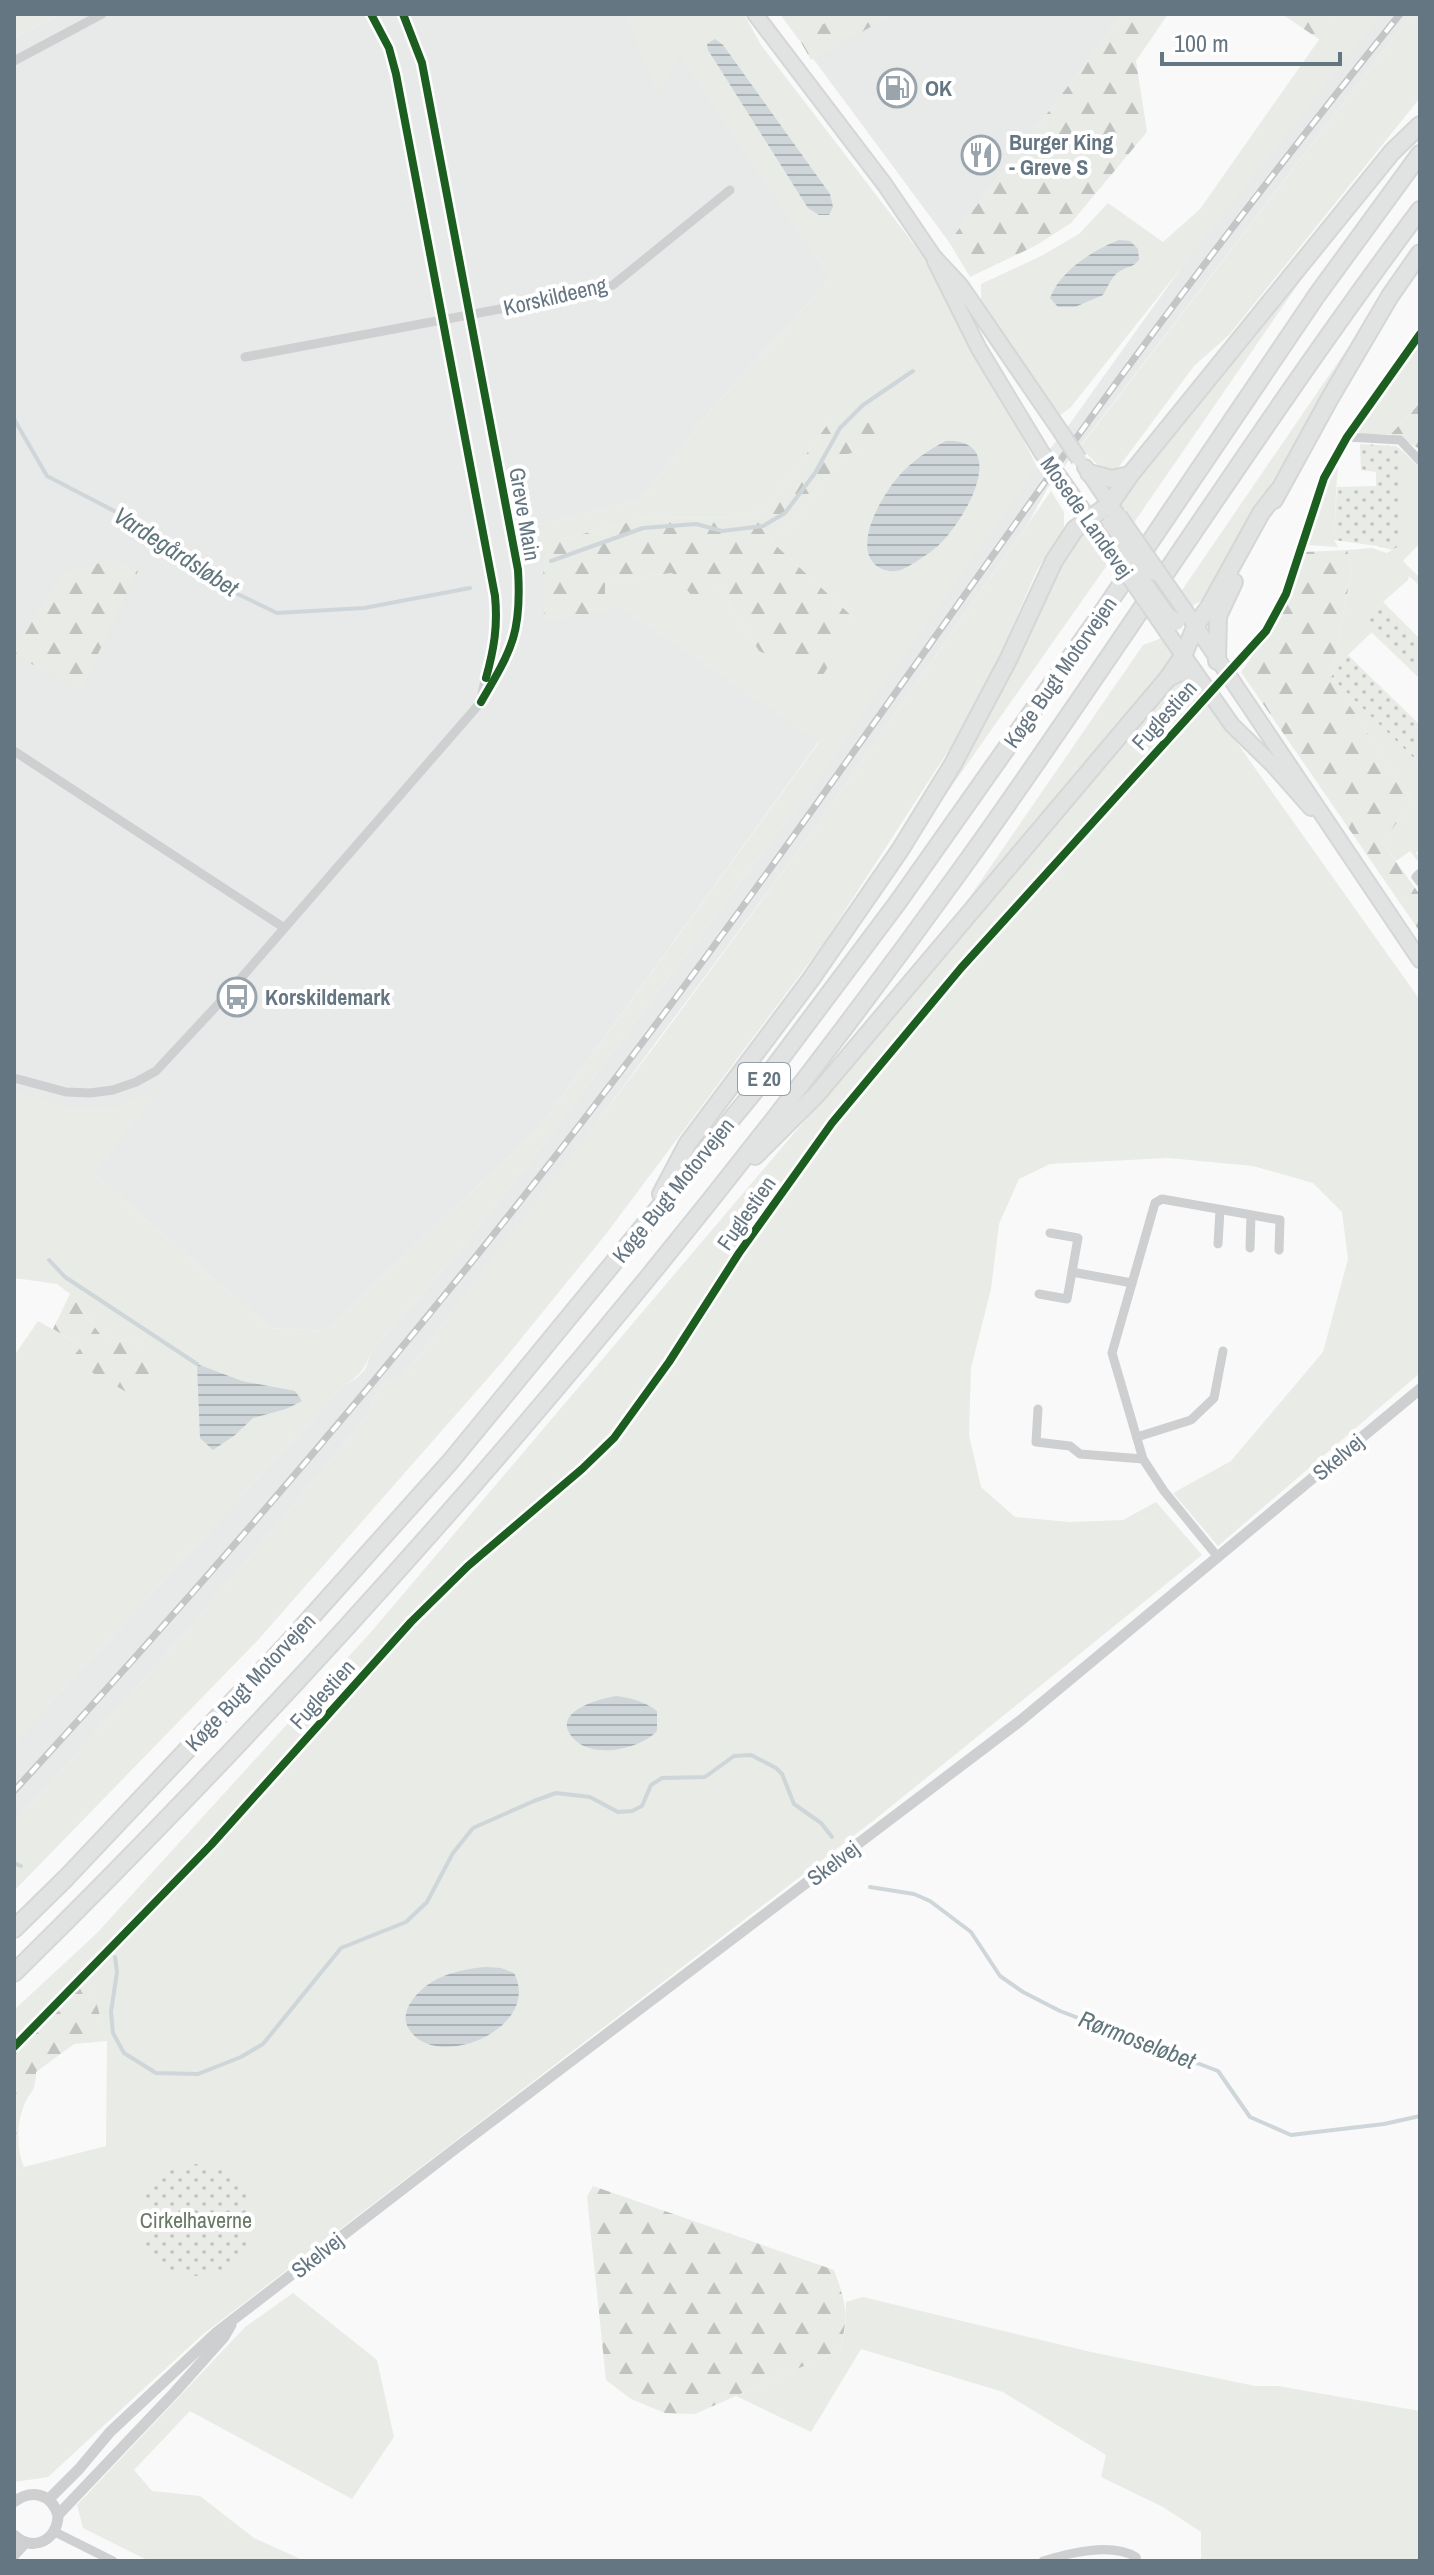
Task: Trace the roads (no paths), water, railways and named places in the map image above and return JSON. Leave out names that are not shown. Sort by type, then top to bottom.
[{"type":"highway","points":[[1110,519],[1130,475],[1392,152],[1420,125]]},
{"type":"highway","name":"Køge Bugt Motorvejen","points":[[14,1929],[288,1643],[450,1462],[775,1066],[898,902],[1106,607],[1317,295],[1420,154]]},
{"type":"highway","name":"Køge Bugt Motorvejen","points":[[14,1973],[115,1873],[309,1669],[481,1476],[698,1214],[959,873],[1341,317],[1420,210]]},
{"type":"highway","points":[[1181,623],[1209,607],[1390,296],[1420,253]]},
{"type":"highway","points":[[1084,466],[1112,479],[1130,475]]},
{"type":"highway","points":[[1217,661],[1218,616],[1278,491]]},
{"type":"highway","points":[[645,1224],[688,1143],[811,979],[908,838],[960,751],[1008,660],[1054,561],[1075,529],[1089,519],[1110,519]]},
{"type":"highway","points":[[1110,519],[1148,569],[1158,573]]},
{"type":"highway","points":[[698,1214],[817,1094],[1168,678],[1183,656],[1192,639],[1181,623],[1167,616],[1122,553],[1110,549]]},
{"type":"highway","points":[[1168,678],[1193,671]]},
{"type":"main road","name":"Mosede Landevej","points":[[755,14],[885,185],[934,257],[961,286],[1084,466],[1110,519],[1110,549]]},
{"type":"main road","name":"Mosede Landevej","points":[[934,257],[940,275],[979,349],[1042,453],[1089,519]]},
{"type":"main road","name":"Mosede Landevej","points":[[1158,573],[1181,623],[1217,661],[1309,792],[1331,831],[1420,960]]},
{"type":"main road","name":"Mosede Landevej","points":[[1181,623],[1183,656],[1193,671],[1232,725],[1273,765],[1331,831]]},
{"type":"street","points":[[14,61],[102,14]]},
{"type":"street","name":"Greve Main","points":[[371,14],[389,48],[396,74],[495,596],[495,646],[481,702]]},
{"type":"street","name":"Greve Main","points":[[14,1078],[66,1092],[90,1093],[113,1090],[156,1071],[222,1000],[481,702],[511,651],[518,624],[518,570],[422,63],[403,14]]},
{"type":"street","name":"Korskildeeng","points":[[444,320],[596,291],[613,285],[730,190]]},
{"type":"street","points":[[245,357],[444,320]]},
{"type":"street","points":[[1347,437],[1400,440],[1419,459]]},
{"type":"street","points":[[14,751],[283,927]]},
{"type":"street","points":[[1420,873],[1416,877],[1420,882]]},
{"type":"street","points":[[1217,1556],[1164,1491],[1143,1459],[1112,1353],[1155,1203],[1162,1199],[1280,1220],[1279,1250]]},
{"type":"street","points":[[1218,1244],[1220,1210]]},
{"type":"street","points":[[1250,1248],[1251,1215]]},
{"type":"street","points":[[1039,1294],[1067,1299],[1072,1272],[1078,1238],[1050,1233]]},
{"type":"street","points":[[1072,1272],[1132,1283]]},
{"type":"street","points":[[1137,1437],[1191,1420],[1214,1398],[1223,1351]]},
{"type":"street","name":"Skelvej","points":[[49,2499],[110,2432],[206,2342],[455,2149],[1020,1721],[1420,1389]]},
{"type":"street","points":[[1038,1409],[1036,1442],[1070,1446],[1080,1454],[1143,1459]]},
{"type":"street","name":"Skelvej","points":[[58,2515],[175,2392],[224,2337],[233,2321]]},
{"type":"street","points":[[14,2502],[27,2494],[39,2494],[49,2499],[58,2515],[55,2532],[38,2544],[25,2543],[14,2535]]},
{"type":"street","points":[[55,2532],[113,2561]]},
{"type":"street","points":[[14,2555],[25,2543]]},
{"type":"street","points":[[1043,2561],[1067,2554],[1104,2550],[1130,2553],[1137,2561]]},
{"type":"waterway","name":"Vardegårdsløbet","points":[[551,561],[643,528],[696,524],[722,531],[763,526],[785,513],[815,473],[840,428],[863,405],[913,371]]},
{"type":"waterway","name":"Vardegårdsløbet","points":[[14,419],[47,476],[120,514],[219,585],[277,613],[364,608],[470,588]]},
{"type":"waterway","points":[[49,1260],[65,1277],[197,1364]]},
{"type":"waterway","name":"Rørmoseløbet","points":[[115,1957],[117,1972],[111,2012],[113,2033],[124,2053],[156,2073],[198,2074],[241,2057],[263,2044],[341,1948],[406,1922],[427,1902],[453,1853],[473,1828],[534,1801],[556,1793],[590,1797],[618,1812],[632,1811],[642,1806],[651,1785],[662,1778],[705,1777],[734,1756],[751,1755],[782,1774],[794,1804],[821,1823],[832,1837]]},
{"type":"waterway","name":"Rørmoseløbet","points":[[14,1863],[21,1866]]},
{"type":"waterway","name":"Rørmoseløbet","points":[[870,1887],[914,1894],[930,1901],[971,1932],[1000,1976],[1023,1992],[1060,2011],[1218,2071],[1250,2117],[1291,2135],[1384,2124],[1420,2116]]},
{"type":"railway","points":[[14,1791],[263,1512],[502,1225],[768,872],[1139,352],[1400,14]]},
{"type":"place","name":"OK","points":[[897,88]]},
{"type":"place","name":"Burger King - Greve S","points":[[981,155]]},
{"type":"place","name":"Korskildemark","points":[[237,997]]},
{"type":"park label","name":"Cirkelhaverne","points":[[196,2220]]}]
